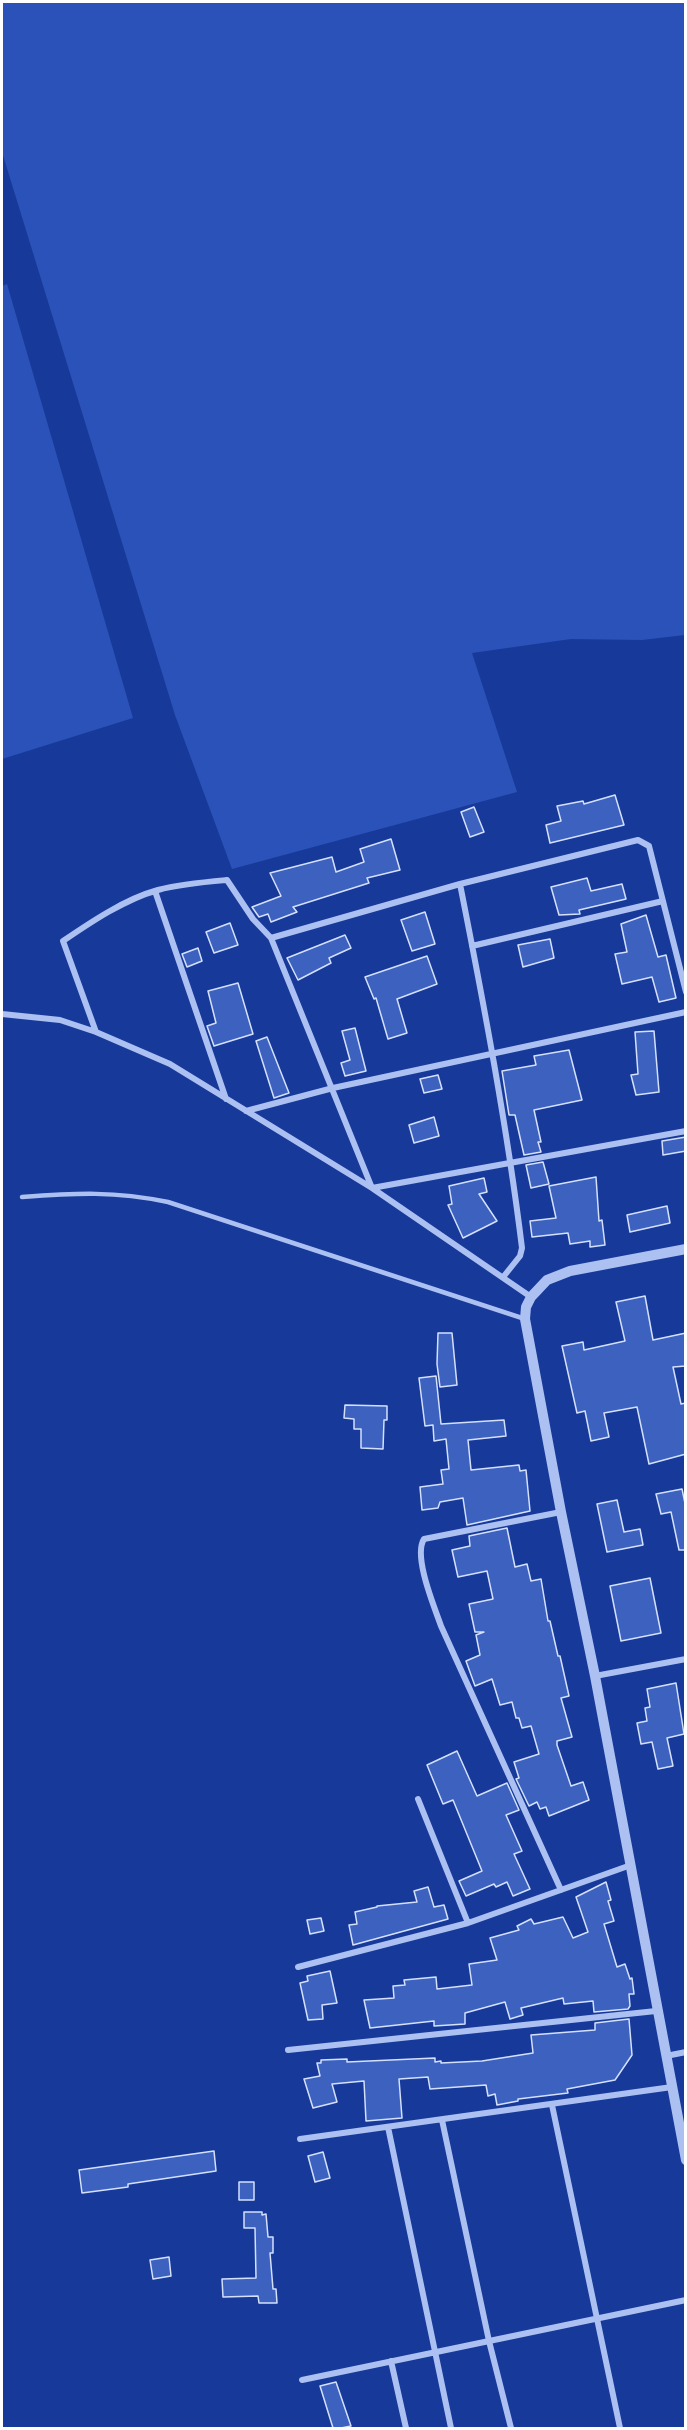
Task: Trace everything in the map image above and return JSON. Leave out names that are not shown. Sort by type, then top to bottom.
[{"type":"street","points":[[271,938],[460,884],[638,840],[649,846],[686,992]]},
{"type":"street","points":[[96,1032],[63,941],[126,903],[155,891],[188,884],[227,880],[253,919],[271,938],[372,1188]]},
{"type":"street","points":[[460,884],[493,1052],[512,1164],[522,1248],[520,1256],[504,1276]]},
{"type":"street","points":[[155,891],[226,1099]]},
{"type":"street","points":[[472,946],[663,901]]},
{"type":"street","points":[[246,1111],[333,1088],[686,1012]]},
{"type":"street","points":[[2,1014],[51,1018],[96,1032],[170,1064],[372,1188],[504,1276],[531,1297]]},
{"type":"street","points":[[372,1188],[686,1131]]},
{"type":"street","points":[[686,1249],[570,1271],[547,1281],[531,1297],[526,1307],[525,1318],[686,2160]]},
{"type":"street","points":[[561,1512],[424,1539],[420,1550],[429,1590],[441,1626],[561,1890]]},
{"type":"street","points":[[595,1676],[686,1659]]},
{"type":"street","points":[[418,1799],[468,1923]]},
{"type":"street","points":[[298,1967],[468,1923],[631,1865]]},
{"type":"street","points":[[288,2050],[656,2011]]},
{"type":"street","points":[[666,2056],[686,2052]]},
{"type":"street","points":[[300,2139],[672,2087]]},
{"type":"street","points":[[552,2104],[620,2428]]},
{"type":"street","points":[[442,2120],[489,2341],[511,2428]]},
{"type":"street","points":[[388,2127],[451,2428]]},
{"type":"street","points":[[302,2380],[686,2300]]},
{"type":"street","points":[[391,2361],[406,2428]]},
{"type":"lane","points":[[22,1197],[77,1192],[110,1193],[168,1202],[525,1318]]},
{"type":"shaded area","points":[[2,2],[685,2],[685,635],[642,640],[571,639],[472,653],[517,792],[232,869],[175,715],[2,152]]},
{"type":"shaded area","points":[[7,284],[133,718],[2,759],[2,286]]},
{"type":"building","points":[[615,795],[624,825],[550,843],[546,825],[561,821],[557,806],[583,801],[584,804]]},
{"type":"building","points":[[474,807],[484,832],[470,837],[461,812]]},
{"type":"building","points":[[391,839],[400,870],[367,878],[369,883],[293,907],[297,912],[271,922],[268,914],[259,917],[252,907],[281,896],[270,873],[332,857],[336,872],[364,862],[360,849]]},
{"type":"building","points":[[587,878],[591,891],[622,884],[626,899],[579,910],[580,914],[559,915],[551,887]]},
{"type":"building","points":[[425,912],[435,944],[412,951],[401,920]]},
{"type":"building","points":[[646,915],[658,957],[666,955],[676,998],[659,1002],[652,977],[622,984],[615,954],[627,952],[621,924]]},
{"type":"building","points":[[230,923],[238,945],[214,953],[206,932]]},
{"type":"building","points":[[345,935],[351,948],[329,958],[331,963],[298,980],[287,958]]},
{"type":"building","points":[[550,939],[554,958],[523,967],[518,945]]},
{"type":"building","points":[[198,948],[202,961],[187,967],[182,954]]},
{"type":"building","points":[[427,956],[437,984],[397,999],[407,1033],[388,1039],[376,998],[374,999],[365,977]]},
{"type":"building","points":[[238,983],[253,1034],[214,1046],[207,1026],[216,1023],[208,991]]},
{"type":"building","points":[[355,1028],[366,1071],[345,1076],[341,1063],[350,1060],[342,1031]]},
{"type":"building","points":[[654,1031],[659,1092],[636,1095],[631,1075],[638,1074],[635,1032]]},
{"type":"building","points":[[267,1037],[289,1093],[274,1098],[256,1041]]},
{"type":"building","points":[[569,1050],[582,1100],[534,1110],[541,1152],[524,1155],[515,1115],[509,1115],[502,1071],[536,1065],[534,1056]]},
{"type":"building","points":[[438,1075],[442,1089],[424,1093],[420,1079]]},
{"type":"building","points":[[434,1117],[439,1136],[414,1143],[409,1125]]},
{"type":"building","points":[[686,1137],[686,1151],[663,1155],[662,1141]]},
{"type":"building","points":[[543,1162],[549,1184],[531,1188],[526,1165]]},
{"type":"building","points":[[596,1177],[599,1221],[602,1220],[605,1245],[590,1247],[590,1241],[570,1244],[568,1233],[532,1237],[530,1221],[556,1218],[549,1186]]},
{"type":"building","points":[[484,1178],[487,1192],[479,1194],[497,1221],[463,1238],[448,1205],[452,1204],[449,1186]]},
{"type":"building","points":[[667,1206],[670,1223],[630,1232],[627,1215]]},
{"type":"building","points":[[645,1296],[653,1340],[686,1333],[686,1366],[673,1367],[681,1404],[686,1403],[686,1454],[649,1464],[637,1407],[604,1413],[609,1437],[591,1441],[585,1411],[577,1413],[562,1346],[583,1342],[584,1350],[625,1341],[616,1302]]},
{"type":"building","points":[[438,1333],[452,1333],[457,1385],[440,1387],[437,1364]]},
{"type":"building","points":[[436,1376],[441,1424],[504,1420],[506,1436],[468,1440],[471,1470],[519,1465],[520,1471],[526,1470],[530,1511],[467,1525],[463,1498],[440,1502],[438,1508],[422,1510],[420,1487],[443,1484],[441,1470],[449,1469],[446,1439],[434,1441],[433,1425],[425,1426],[419,1378]]},
{"type":"building","points":[[345,1405],[387,1406],[383,1449],[361,1448],[361,1429],[354,1429],[354,1419],[344,1418]]},
{"type":"building","points":[[682,1489],[686,1508],[686,1550],[679,1550],[671,1512],[661,1514],[656,1494]]},
{"type":"building","points":[[617,1500],[624,1532],[640,1529],[643,1545],[607,1552],[597,1504]]},
{"type":"building","points":[[507,1528],[515,1567],[527,1564],[531,1581],[541,1579],[548,1621],[550,1621],[558,1656],[560,1656],[569,1696],[561,1698],[572,1737],[557,1741],[557,1745],[571,1786],[583,1782],[589,1800],[549,1816],[546,1807],[540,1809],[537,1802],[529,1806],[516,1779],[519,1778],[514,1762],[539,1754],[531,1726],[522,1728],[519,1718],[516,1718],[512,1702],[500,1705],[492,1679],[475,1686],[466,1661],[480,1655],[476,1635],[484,1632],[475,1632],[469,1604],[493,1599],[487,1571],[458,1577],[452,1550],[470,1546],[469,1536]]},
{"type":"building","points":[[650,1578],[661,1633],[621,1641],[610,1586]]},
{"type":"building","points":[[676,1683],[684,1734],[667,1738],[673,1766],[658,1769],[652,1742],[641,1744],[637,1723],[647,1721],[645,1708],[650,1707],[647,1689]]},
{"type":"building","points":[[457,1751],[477,1796],[507,1783],[519,1810],[506,1815],[522,1851],[514,1854],[530,1889],[513,1896],[507,1882],[496,1887],[494,1884],[466,1896],[459,1881],[482,1871],[453,1800],[443,1804],[427,1765]]},
{"type":"building","points":[[606,1882],[611,1900],[608,1901],[614,1921],[604,1924],[617,1967],[625,1964],[630,1979],[632,1978],[634,1994],[629,1994],[628,2009],[594,2012],[593,2001],[564,2004],[563,1998],[521,2008],[523,2015],[510,2019],[505,2002],[465,2013],[465,2024],[434,2026],[434,2021],[370,2028],[364,2000],[394,1998],[393,1986],[405,1985],[404,1980],[436,1977],[437,1989],[472,1985],[469,1964],[497,1960],[490,1938],[519,1930],[517,1926],[531,1919],[534,1924],[563,1917],[573,1938],[588,1932],[576,1897]]},
{"type":"building","points":[[428,1887],[434,1907],[444,1905],[448,1919],[353,1945],[349,1925],[357,1924],[355,1912],[377,1906],[417,1902],[414,1891]]},
{"type":"building","points":[[321,1918],[324,1931],[310,1934],[307,1920]]},
{"type":"building","points":[[330,1971],[337,2003],[322,2005],[323,2019],[308,2020],[300,1983],[308,1981],[307,1976]]},
{"type":"building","points":[[629,2019],[632,2055],[615,2080],[567,2089],[568,2093],[518,2099],[518,2101],[497,2105],[495,2094],[488,2096],[486,2085],[430,2089],[428,2077],[399,2079],[402,2118],[366,2121],[364,2081],[332,2084],[337,2102],[313,2108],[304,2079],[320,2076],[317,2063],[321,2063],[321,2060],[347,2059],[347,2062],[435,2058],[435,2062],[441,2061],[441,2063],[482,2061],[533,2053],[531,2035],[595,2030],[595,2023]]},
{"type":"building","points":[[214,2151],[216,2171],[82,2193],[79,2170]]},
{"type":"building","points":[[323,2152],[330,2178],[315,2182],[308,2156]]},
{"type":"building","points":[[239,2182],[254,2182],[254,2200],[239,2200]]},
{"type":"building","points":[[244,2212],[266,2214],[268,2237],[273,2237],[273,2253],[270,2253],[273,2289],[276,2289],[277,2303],[259,2303],[258,2296],[223,2297],[222,2279],[256,2278],[255,2228],[244,2228]]},
{"type":"building","points":[[169,2257],[171,2276],[153,2279],[150,2260]]},
{"type":"building","points":[[336,2382],[351,2426],[333,2428],[320,2386]]}]
